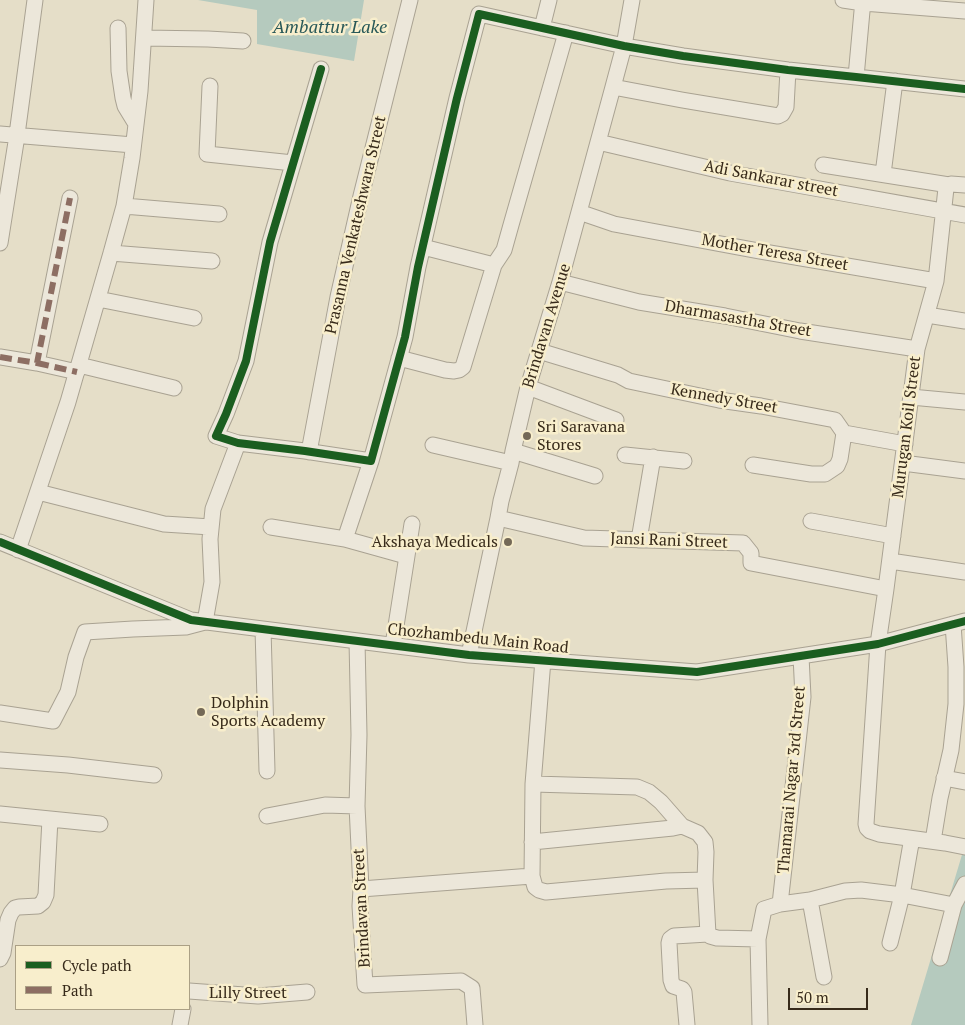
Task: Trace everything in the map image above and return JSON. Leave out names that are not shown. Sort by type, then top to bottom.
[{"type":"street","points":[[0,243],[35,0]]},
{"type":"street","points":[[18,550],[68,402],[124,206],[140,90],[146,0]]},
{"type":"street","name":"Prasanna Venkateshwara Street","points":[[309,452],[336,305],[410,0]]},
{"type":"street","points":[[542,28],[549,0]]},
{"type":"street","name":"Brindavan Avenue","points":[[469,655],[501,501],[528,387],[560,282],[614,87],[632,0]]},
{"type":"street","points":[[843,0],[938,4],[965,11]]},
{"type":"street","points":[[856,77],[863,2]]},
{"type":"street","points":[[345,539],[371,461],[405,337],[418,267],[457,98],[479,14],[624,46],[788,70],[965,89]]},
{"type":"street","points":[[118,28],[119,71],[123,98],[129,114],[136,124]]},
{"type":"street","points":[[399,358],[454,371],[463,367],[494,265],[504,250],[512,225],[566,33]]},
{"type":"street","points":[[144,38],[243,41]]},
{"type":"street","points":[[321,69],[270,242],[246,361],[216,436],[238,443],[371,461]]},
{"type":"street","points":[[614,87],[778,116],[782,114],[786,107],[788,70]]},
{"type":"street","points":[[883,174],[896,81]]},
{"type":"street","points":[[210,86],[207,154],[293,163]]},
{"type":"street","points":[[0,134],[133,145]]},
{"type":"street","name":"Adi Sankarar street","points":[[598,142],[730,173],[965,216]]},
{"type":"street","points":[[823,165],[949,185],[965,185]]},
{"type":"street","name":"Murugan Koil Street","points":[[912,839],[870,831],[867,828],[878,644],[917,349],[936,281],[946,188],[949,185]]},
{"type":"street","points":[[37,363],[70,198]]},
{"type":"street","points":[[124,206],[219,214]]},
{"type":"street","name":"Mother Teresa Street","points":[[580,212],[614,224],[936,281]]},
{"type":"street","points":[[423,247],[494,265]]},
{"type":"street","points":[[111,253],[212,262]]},
{"type":"street","name":"Dharmasastha Street","points":[[560,282],[639,302],[800,331],[917,349]]},
{"type":"street","points":[[98,298],[194,318]]},
{"type":"street","points":[[926,315],[965,322]]},
{"type":"street","name":"Kennedy Street","points":[[539,351],[618,375],[629,381],[719,400],[834,420],[844,433],[905,444]]},
{"type":"street","points":[[0,357],[78,368],[174,388]]},
{"type":"street","points":[[528,387],[616,420]]},
{"type":"street","points":[[911,397],[965,402]]},
{"type":"street","points":[[753,465],[811,474],[825,474],[837,466],[844,433]]},
{"type":"street","points":[[0,713],[53,721],[68,692],[84,632],[186,627],[205,622],[212,582],[210,539],[213,509],[238,443]]},
{"type":"street","points":[[433,445],[512,457],[595,476]]},
{"type":"street","points":[[625,455],[684,460]]},
{"type":"street","points":[[640,540],[653,457]]},
{"type":"street","points":[[903,462],[965,470]]},
{"type":"street","points":[[38,492],[164,524],[211,528]]},
{"type":"street","name":"Jansi Rani Street","points":[[498,518],[584,538],[743,543],[750,553],[751,562],[886,590]]},
{"type":"street","points":[[811,521],[893,536]]},
{"type":"street","points":[[393,645],[412,524]]},
{"type":"street","points":[[271,527],[345,539],[406,556]]},
{"type":"street","name":"Chozhambedu Main Road","points":[[0,542],[191,620],[469,655],[697,672],[878,644],[959,622]]},
{"type":"street","points":[[890,561],[965,572]]},
{"type":"street","points":[[933,841],[951,750],[956,704],[959,622]]},
{"type":"street","points":[[263,629],[267,771]]},
{"type":"street","name":"Brindavan Street","points":[[357,641],[359,735],[357,806],[365,985],[461,980],[472,988],[475,1025]]},
{"type":"street","name":"Thamarai Nagar 3rd Street","points":[[780,904],[803,697],[801,656]]},
{"type":"street","points":[[543,660],[533,784],[532,876],[535,887],[546,892],[666,881],[705,880]]},
{"type":"street","points":[[0,760],[154,775]]},
{"type":"street","points":[[944,778],[965,782]]},
{"type":"street","points":[[533,784],[637,787],[655,797],[682,826],[698,833],[705,842],[706,852],[705,880],[708,934]]},
{"type":"street","points":[[267,816],[326,805],[357,806]]},
{"type":"street","points":[[0,814],[100,824]]},
{"type":"street","points":[[0,959],[3,953],[8,920],[11,913],[15,908],[38,906],[43,902],[46,895],[50,819]]},
{"type":"street","points":[[532,842],[682,826]]},
{"type":"street","points":[[890,943],[902,895],[912,839],[965,847]]},
{"type":"street","points":[[361,889],[532,876]]},
{"type":"street","points":[[940,958],[954,905],[965,884]]},
{"type":"street","points":[[760,1025],[758,939],[764,909],[845,891],[861,890],[902,895],[954,905]]},
{"type":"street","points":[[810,900],[824,977]]},
{"type":"street","points":[[686,1025],[684,992],[682,989],[673,986],[671,980],[670,939],[674,936],[708,934],[717,938],[758,939]]},
{"type":"street","name":"Lilly Street","points":[[190,992],[258,996],[307,992]]},
{"type":"street","points":[[180,1025],[183,1010]]},
{"type":"water","name":"Ambattur Lake","points":[[198,0],[364,0],[354,61],[257,44],[257,10]]},
{"type":"water","points":[[965,846],[965,1025],[911,1025],[964,848]]},
{"type":"marked path","points":[[0,357],[37,363],[70,198]]},
{"type":"marked path","points":[[37,363],[77,372]]},
{"type":"cycle path","points":[[321,69],[270,242],[246,361],[216,436],[238,443],[371,461],[405,337],[418,267],[457,98],[479,14],[624,46],[683,56],[788,70],[965,89]]},
{"type":"cycle path","points":[[0,542],[191,620],[469,655],[697,672],[878,644],[965,621]]},
{"type":"place","name":"Sri Saravana Stores","points":[[527,436]]},
{"type":"place","name":"Akshaya Medicals","points":[[508,542]]},
{"type":"place","name":"Dolphin Sports Academy","points":[[201,712]]}]
